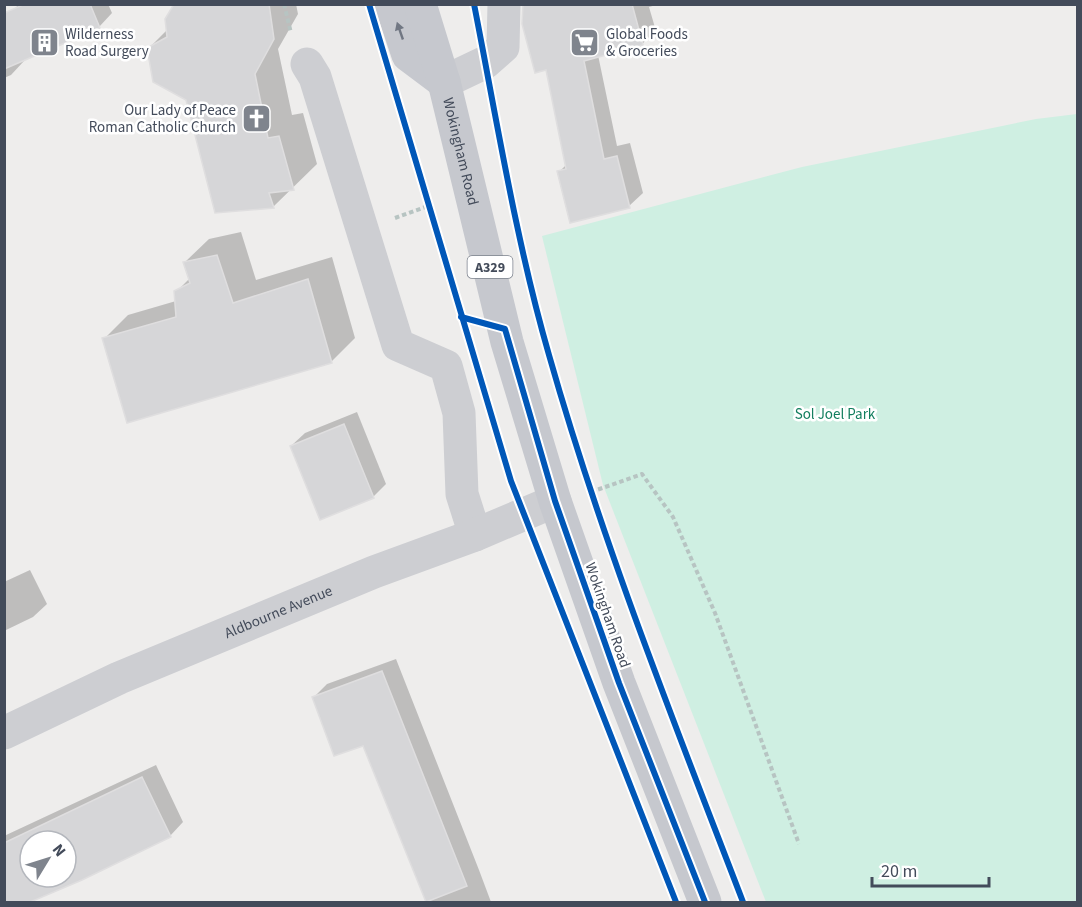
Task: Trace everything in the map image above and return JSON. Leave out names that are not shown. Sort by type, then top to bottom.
[{"type":"main road","points":[[391,4],[408,55],[444,82]]},
{"type":"main road","name":"Wokingham Road","points":[[420,4],[444,82],[507,342],[555,501],[619,683],[705,903]]},
{"type":"main road","name":"Wokingham Road","points":[[444,4],[447,33],[444,82]]},
{"type":"street","points":[[444,82],[486,62],[503,47],[504,4]]},
{"type":"street","points":[[307,64],[315,77],[398,345],[446,366],[459,413],[462,494],[475,535]]},
{"type":"street","name":"Aldbourne Avenue","points":[[4,733],[119,678],[375,572],[475,535],[555,501]]},
{"type":"path","points":[[591,492],[642,474],[673,517],[715,613],[799,844]]},
{"type":"green space","name":"Sol Joel Park","points":[[1077,114],[1077,902],[766,902],[603,485],[542,236],[802,167],[1036,119]]},
{"type":"building","name":"Wilderness Road Surgery","points":[[25,4],[90,4],[100,28],[4,69],[4,13]]},
{"type":"building","points":[[174,4],[269,4],[274,39],[255,74],[268,138],[279,136],[294,190],[269,193],[274,208],[215,213],[186,100],[153,82],[147,48],[167,37],[165,19]]},
{"type":"building","points":[[523,4],[632,4],[643,45],[584,61],[604,159],[617,156],[630,208],[570,223],[557,171],[566,169],[546,70],[535,73],[522,24]]},
{"type":"building","points":[[217,255],[233,303],[308,279],[332,363],[127,423],[102,338],[176,317],[174,291],[190,283],[183,262]]},
{"type":"building","points":[[344,424],[374,498],[320,520],[290,446]]},
{"type":"building","points":[[382,671],[467,886],[426,902],[363,746],[334,756],[312,697]]},
{"type":"building","points":[[142,777],[171,837],[78,882],[78,829],[33,829]]},
{"type":"building","points":[[18,836],[18,889],[61,889],[28,903],[4,903],[4,843]]},
{"type":"cycle path","points":[[369,4],[511,481],[676,902]]},
{"type":"cycle path","points":[[474,4],[508,181],[537,312],[549,355],[615,563],[743,902]]},
{"type":"cycle path","points":[[461,317],[505,329],[555,501],[619,683],[705,902]]},
{"type":"place","name":"Wilderness Road Surgery","points":[[44,43]]},
{"type":"place","name":"Global Foods & Groceries","points":[[585,43]]},
{"type":"place","name":"Our Lady of Peace Roman Catholic Church","points":[[257,119]]}]
